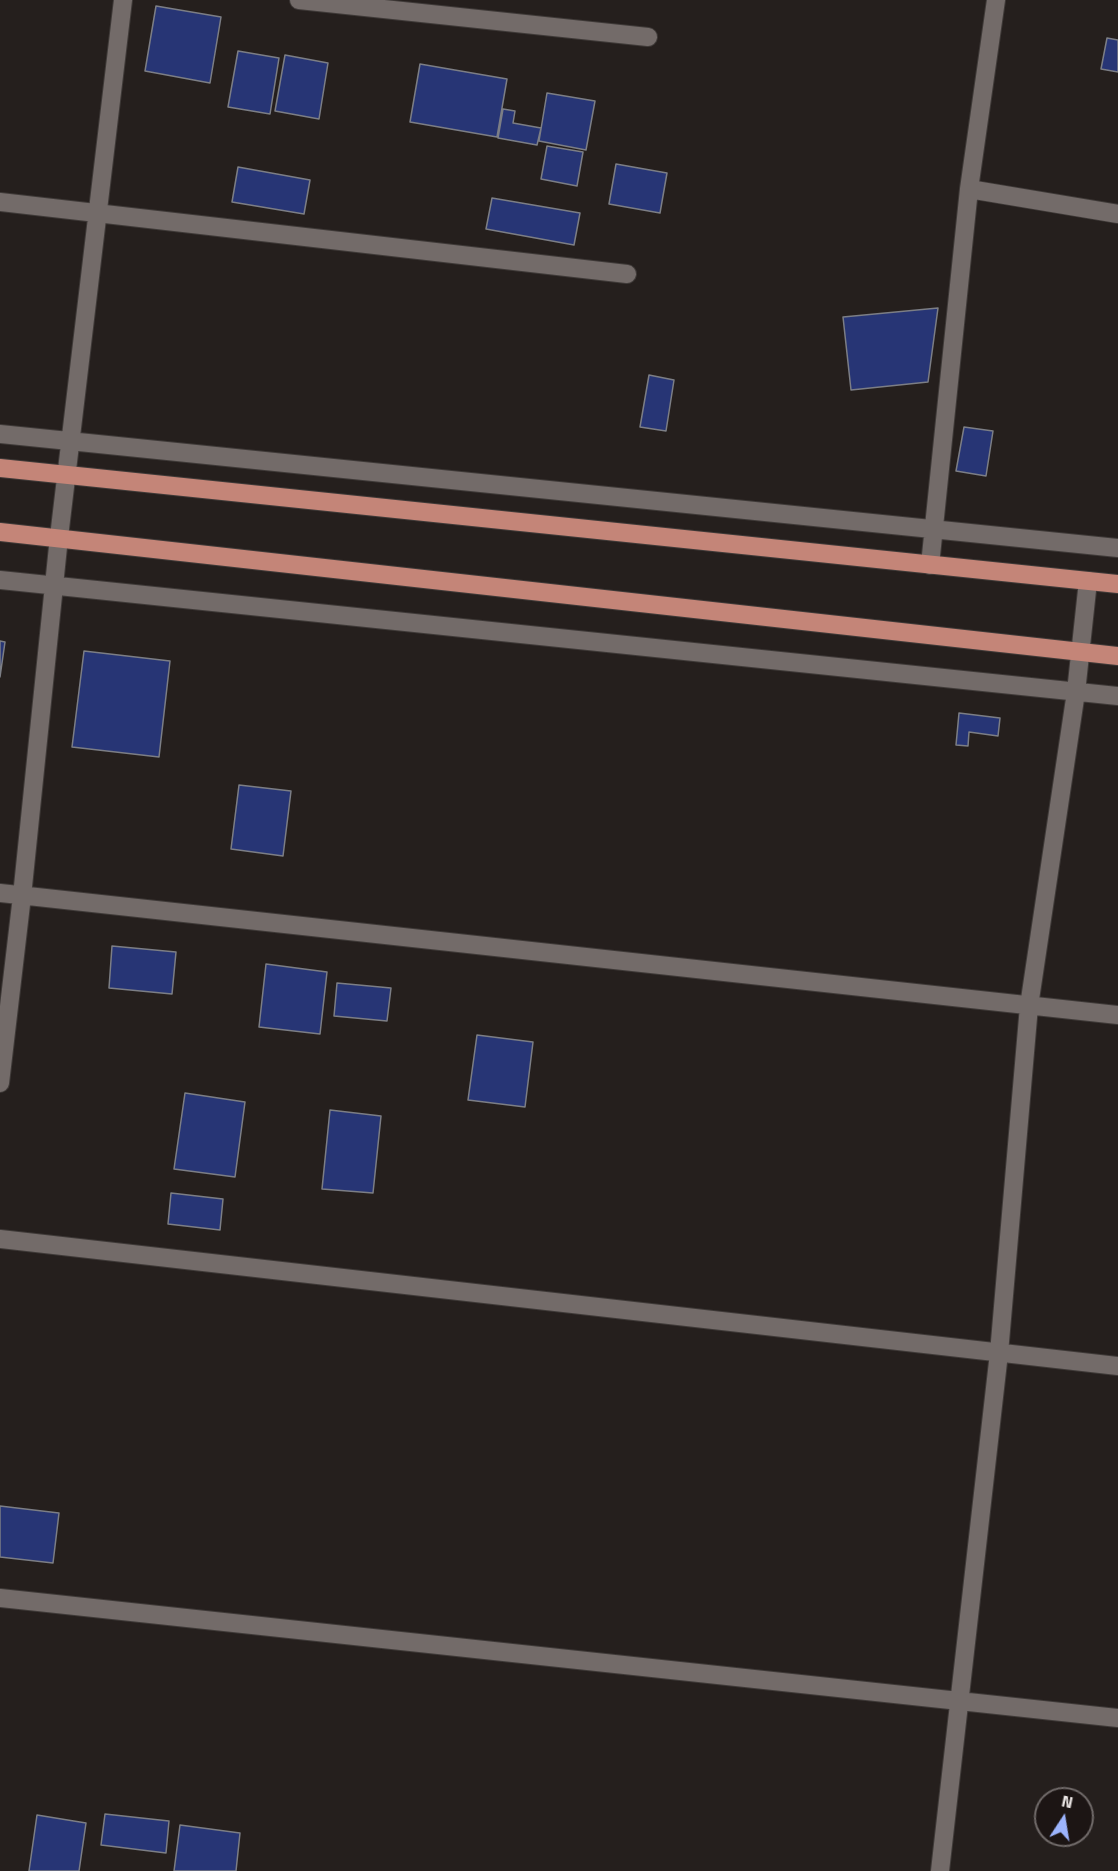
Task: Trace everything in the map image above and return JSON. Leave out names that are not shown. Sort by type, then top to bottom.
[{"type":"main road","points":[[0,468],[1118,584]]},
{"type":"main road","points":[[0,532],[1118,656]]},
{"type":"street","points":[[0,1083],[22,896],[58,537],[123,0]]},
{"type":"street","points":[[299,0],[648,37]]},
{"type":"street","points":[[930,565],[969,189],[996,0]]},
{"type":"street","points":[[969,189],[1118,214]]},
{"type":"street","points":[[0,202],[627,274]]},
{"type":"street","points":[[0,434],[1118,548]]},
{"type":"street","points":[[0,580],[1118,696]]},
{"type":"street","points":[[940,1871],[999,1353],[1029,1006],[1076,692],[1088,581]]},
{"type":"street","points":[[0,893],[1118,1015]]},
{"type":"street","points":[[0,1239],[1118,1366]]},
{"type":"street","points":[[0,1598],[1118,1718]]},
{"type":"building","points":[[156,6],[221,17],[210,83],[145,71]]},
{"type":"building","points":[[1107,38],[1118,40],[1118,72],[1101,69]]},
{"type":"building","points":[[238,51],[279,58],[270,114],[228,107]]},
{"type":"building","points":[[285,55],[328,63],[319,119],[275,111]]},
{"type":"building","points":[[420,64],[507,79],[497,137],[410,122]]},
{"type":"building","points":[[547,93],[595,101],[586,150],[539,141]]},
{"type":"building","points":[[503,109],[515,111],[513,123],[541,128],[537,145],[498,138]]},
{"type":"building","points":[[547,146],[583,152],[577,186],[541,179]]},
{"type":"building","points":[[616,164],[667,173],[660,213],[609,204]]},
{"type":"building","points":[[238,167],[310,180],[304,214],[232,202]]},
{"type":"building","points":[[492,198],[580,213],[574,245],[486,229]]},
{"type":"building","points":[[938,308],[928,382],[851,390],[843,317]]},
{"type":"building","points":[[649,375],[674,380],[666,431],[640,427]]},
{"type":"building","points":[[964,427],[993,431],[986,476],[956,471]]},
{"type":"building","points":[[0,641],[5,642],[0,677]]},
{"type":"building","points":[[84,651],[170,661],[159,757],[72,747]]},
{"type":"building","points":[[959,713],[1000,718],[998,736],[969,732],[968,746],[956,745]]},
{"type":"building","points":[[239,785],[291,791],[283,856],[231,849]]},
{"type":"building","points":[[112,946],[176,952],[172,994],[109,988]]},
{"type":"building","points":[[266,964],[327,972],[320,1034],[259,1027]]},
{"type":"building","points":[[337,983],[391,988],[387,1021],[334,1016]]},
{"type":"building","points":[[477,1035],[533,1042],[525,1107],[468,1100]]},
{"type":"building","points":[[185,1093],[245,1102],[235,1177],[174,1169]]},
{"type":"building","points":[[330,1110],[381,1116],[373,1193],[322,1189]]},
{"type":"building","points":[[171,1193],[223,1199],[220,1230],[168,1224]]},
{"type":"building","points":[[0,1506],[59,1513],[53,1563],[0,1557]]},
{"type":"building","points":[[105,1814],[169,1821],[166,1853],[101,1845]]},
{"type":"building","points":[[37,1815],[86,1823],[79,1871],[29,1871]]},
{"type":"building","points":[[180,1825],[240,1833],[236,1871],[174,1871]]}]
